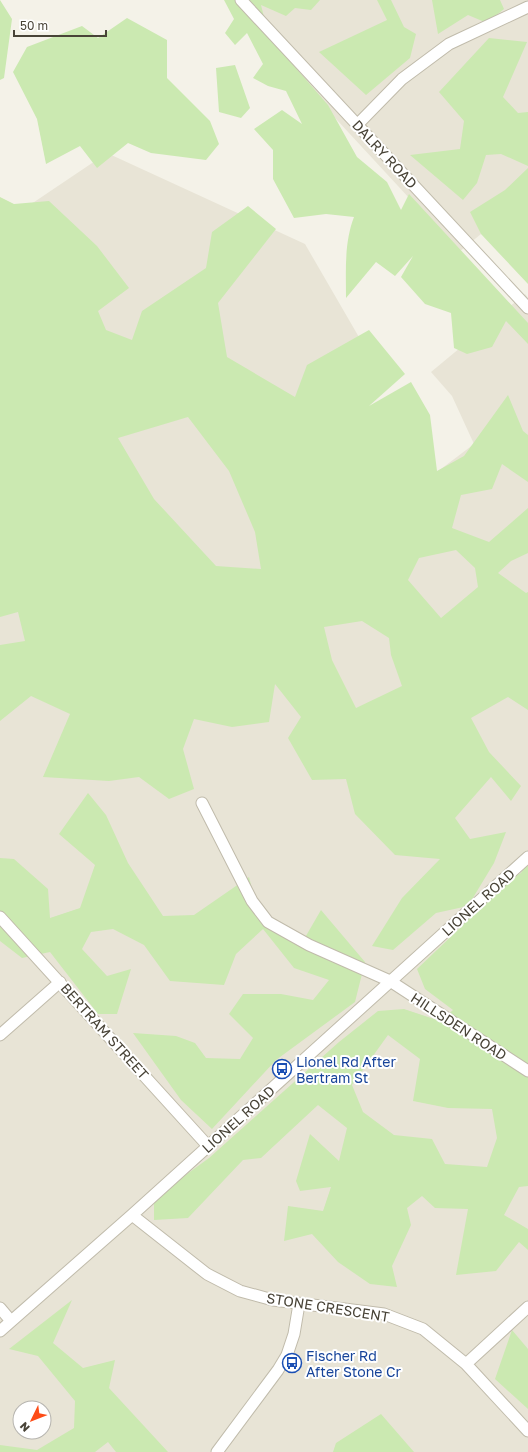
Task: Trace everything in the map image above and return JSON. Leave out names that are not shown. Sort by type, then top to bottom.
[{"type":"street","name":"DALRY ROAD","points":[[241,0],[528,308]]},
{"type":"street","points":[[358,124],[402,79],[449,44],[528,7]]},
{"type":"street","name":"HILLSDEN ROAD","points":[[202,803],[252,901],[268,922],[309,945],[390,981],[528,1071]]},
{"type":"street","name":"LIONEL ROAD","points":[[0,1331],[132,1215],[528,857]]},
{"type":"street","name":"BERTRAM STREET","points":[[0,917],[208,1146]]},
{"type":"street","points":[[0,1035],[60,982]]},
{"type":"street","name":"STONE CRESCENT","points":[[132,1215],[207,1274],[240,1291],[273,1300],[384,1314],[423,1329],[466,1364],[528,1431]]},
{"type":"street","points":[[217,1452],[278,1370],[287,1355],[294,1334],[299,1304]]},
{"type":"street","points":[[466,1364],[528,1307]]},
{"type":"street","points":[[0,1308],[11,1321]]},
{"type":"shaded area","points":[[226,0],[528,0],[528,190],[481,234],[459,252]]},
{"type":"shaded area","points":[[107,153],[305,244],[367,351],[330,553],[474,444],[452,396],[431,372],[525,294],[528,298],[528,1452],[0,1452],[0,225]]},
{"type":"green space","points":[[0,0],[12,19],[4,78],[0,80]]},
{"type":"green space","points":[[224,0],[320,0],[311,10],[295,8],[286,16],[261,5],[269,37],[328,105],[357,157],[387,182],[401,210],[409,194],[528,323],[528,344],[506,321],[492,347],[467,354],[454,348],[451,313],[425,304],[401,277],[413,256],[395,276],[376,262],[346,298],[347,247],[354,217],[326,214],[294,218],[273,179],[273,150],[254,129],[282,110],[302,124],[286,91],[268,86],[253,78],[263,64],[247,33],[235,45],[225,33],[234,19]]},
{"type":"green space","points":[[377,0],[391,0],[404,27],[416,34],[410,58],[366,95],[319,52],[387,20]]},
{"type":"green space","points":[[432,0],[500,0],[504,9],[487,23],[468,15],[438,34]]},
{"type":"green space","points":[[127,18],[167,40],[167,78],[210,121],[219,144],[206,160],[151,153],[128,143],[97,168],[80,146],[46,164],[37,119],[13,72],[27,47],[82,26],[98,38]]},
{"type":"green space","points":[[489,38],[527,42],[503,97],[518,113],[528,112],[528,166],[501,154],[486,155],[477,183],[463,200],[410,155],[460,149],[464,121],[439,92]]},
{"type":"green space","points":[[235,65],[250,108],[241,118],[219,112],[216,68]]},
{"type":"green space","points":[[528,168],[528,284],[481,234],[470,212],[505,190]]},
{"type":"green space","points":[[0,197],[14,204],[49,201],[97,246],[129,288],[98,311],[106,330],[132,340],[142,311],[206,268],[212,232],[248,206],[276,229],[218,303],[227,357],[295,397],[307,365],[369,330],[405,374],[369,406],[411,382],[430,415],[437,471],[464,456],[508,395],[523,431],[528,435],[528,482],[502,464],[492,489],[461,495],[452,528],[489,542],[528,508],[528,553],[511,561],[498,573],[526,593],[528,592],[528,710],[508,697],[471,718],[489,752],[521,786],[511,801],[491,777],[455,818],[470,839],[506,832],[494,863],[468,906],[436,913],[393,950],[372,946],[402,898],[440,859],[395,855],[355,814],[346,779],[312,780],[288,738],[301,717],[275,684],[269,722],[232,727],[194,719],[183,749],[194,789],[169,799],[139,777],[109,781],[43,777],[70,714],[31,696],[0,721],[0,645],[25,641],[18,612],[0,617]],"holes":[[[188,417],[229,471],[255,532],[261,569],[216,566],[154,499],[118,438]],[[456,550],[475,568],[478,587],[441,618],[408,580],[419,558]],[[362,621],[389,638],[391,655],[402,686],[356,708],[332,660],[324,627]]]},
{"type":"green space","points":[[88,793],[106,815],[128,863],[163,916],[194,915],[249,877],[260,920],[303,941],[321,910],[365,962],[355,1002],[276,1060],[212,1129],[181,1100],[133,1033],[176,1036],[195,1043],[206,1058],[240,1059],[253,1038],[229,1014],[243,994],[281,994],[313,1000],[329,980],[294,968],[263,929],[236,954],[224,985],[170,981],[144,945],[113,929],[91,932],[82,949],[107,976],[131,969],[117,1014],[98,1014],[50,952],[22,958],[0,941],[0,858],[14,859],[48,889],[50,918],[80,908],[95,865],[59,834]]},
{"type":"green space","points":[[528,861],[528,1186],[519,1187],[504,1215],[528,1229],[528,1250],[519,1242],[496,1271],[456,1275],[468,1209],[435,1208],[422,1196],[407,1208],[411,1225],[392,1266],[397,1287],[370,1284],[338,1262],[312,1234],[284,1241],[288,1206],[323,1211],[331,1187],[300,1191],[296,1181],[310,1134],[339,1161],[347,1128],[318,1105],[261,1158],[243,1160],[188,1218],[154,1220],[154,1198],[209,1158],[339,1042],[378,1011],[404,1009],[440,1021],[453,1010],[425,989],[417,969],[460,928],[496,886],[521,873]],"holes":[[[388,1035],[420,1059],[413,1101],[448,1108],[492,1109],[497,1138],[487,1167],[445,1164],[432,1139],[394,1135],[363,1112],[352,1085]]]},
{"type":"green space","points":[[72,1300],[53,1343],[83,1368],[115,1360],[109,1388],[168,1452],[116,1452],[108,1442],[95,1452],[0,1452],[0,1445],[37,1450],[74,1428],[75,1401],[38,1356],[9,1349]]},
{"type":"green space","points":[[512,1330],[528,1349],[528,1409],[495,1379]]},
{"type":"green space","points":[[381,1414],[414,1452],[333,1452],[336,1443]]},
{"type":"place","name":"Lionel Rd After Bertram St","points":[[282,1069]]},
{"type":"place","name":"Fischer Rd After Stone Cr","points":[[292,1363]]}]
